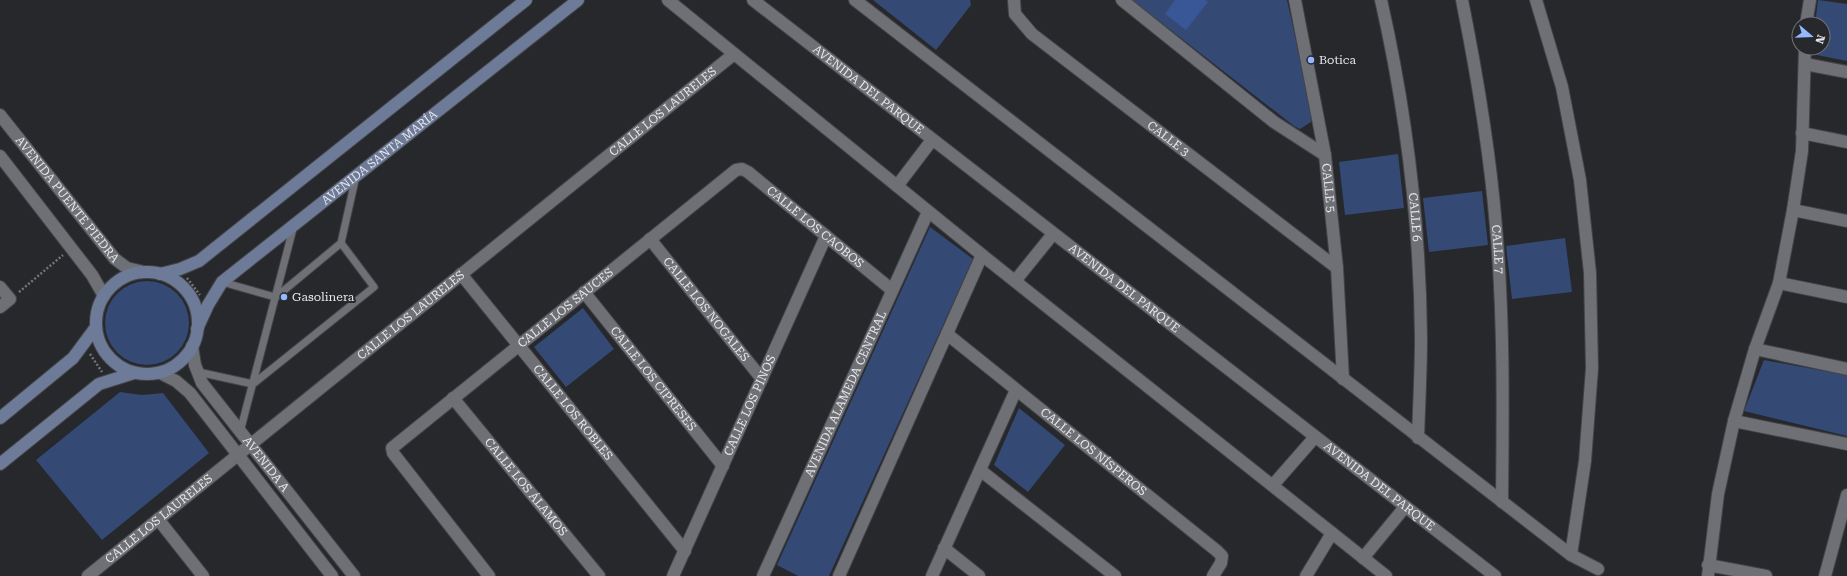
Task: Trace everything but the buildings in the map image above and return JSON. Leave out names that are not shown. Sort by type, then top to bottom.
[{"type":"main road","points":[[160,274],[180,269],[199,261],[526,0]]},
{"type":"main road","name":"AVENIDA SANTA MARÍA","points":[[197,329],[208,305],[222,282],[578,0]]},
{"type":"main road","points":[[144,272],[160,274],[173,279],[184,288],[192,300],[197,314],[197,329],[192,346],[184,358],[173,367],[160,373],[134,373],[119,366],[107,356],[99,342],[96,327],[98,310],[104,296],[114,284],[128,276],[144,272]]},
{"type":"main road","points":[[0,418],[73,358],[84,346],[96,327]]},
{"type":"main road","points":[[0,464],[99,384],[134,373]]},
{"type":"street","points":[[668,0],[928,212],[1386,576]]},
{"type":"street","name":"AVENIDA DEL PARQUE","points":[[753,0],[1495,576]]},
{"type":"street","points":[[855,0],[1418,438],[1571,555],[1598,569]]},
{"type":"street","name":"CALLE 3","points":[[1014,0],[1015,14],[1032,34],[1337,268]]},
{"type":"street","points":[[1122,0],[1274,122],[1325,155]]},
{"type":"street","name":"CALLE 5","points":[[1295,0],[1325,155],[1337,268],[1343,379]]},
{"type":"street","name":"CALLE 6","points":[[1380,0],[1390,38],[1406,137],[1416,237],[1421,338],[1418,438]]},
{"type":"street","name":"CALLE 7","points":[[1462,0],[1480,90],[1496,227],[1504,364],[1502,502]]},
{"type":"street","points":[[1536,0],[1562,87],[1579,172],[1590,273],[1592,375],[1586,461],[1571,555]]},
{"type":"street","points":[[1807,16],[1810,0]]},
{"type":"street","name":"CALLE LOS LAURELES","points":[[88,576],[237,455],[251,446],[461,274],[734,54]]},
{"type":"street","points":[[1766,576],[1708,571],[1718,494],[1734,421],[1754,348],[1779,283],[1793,210],[1802,151],[1805,56]]},
{"type":"street","points":[[1805,64],[1847,72]]},
{"type":"street","name":"AVENIDA PUENTE PIEDRA","points":[[0,115],[115,259],[127,268],[144,272]]},
{"type":"street","points":[[1802,133],[1847,142]]},
{"type":"street","points":[[897,186],[932,140]]},
{"type":"street","points":[[0,156],[72,248],[92,275],[104,296]]},
{"type":"street","name":"CALLE LOS CAOBOS","points":[[736,170],[742,169],[748,172],[892,290]]},
{"type":"street","name":"CALLE LOS SAUCES","points":[[489,576],[393,453],[392,450],[394,446],[736,170]]},
{"type":"street","points":[[1793,210],[1847,221]]},
{"type":"street","name":"AVENIDA ALAMEDA CENTRAL","points":[[767,575],[892,290],[928,212]]},
{"type":"street","points":[[1015,281],[1053,234]]},
{"type":"street","name":"CALLE LOS PINOS","points":[[673,576],[826,236]]},
{"type":"street","name":"CALLE LOS NOGALES","points":[[650,239],[762,379]]},
{"type":"street","points":[[839,576],[982,255]]},
{"type":"street","name":"CALLE LOS ROBLES","points":[[461,274],[684,551]]},
{"type":"street","points":[[1779,283],[1847,297]]},
{"type":"street","points":[[0,287],[10,300],[0,307]]},
{"type":"street","name":"CALLE LOS CIPRESES","points":[[584,292],[723,466]]},
{"type":"street","name":"CALLE LOS NÍSPEROS","points":[[947,334],[1217,551],[1222,556],[1221,563],[1213,576]]},
{"type":"street","name":"AVENIDA A","points":[[192,346],[202,382],[354,576]]},
{"type":"street","points":[[1754,348],[1847,369]]},
{"type":"street","name":"AVENIDA A","points":[[160,373],[176,381],[190,393],[332,576]]},
{"type":"street","points":[[932,576],[1016,390]]},
{"type":"street","name":"CALLE LOS ÁLAMOS","points":[[453,398],[599,576]]},
{"type":"street","points":[[1734,421],[1847,444]]},
{"type":"street","points":[[1273,486],[1315,437]]},
{"type":"street","points":[[980,470],[1115,576]]},
{"type":"street","points":[[1825,576],[1847,495]]},
{"type":"street","points":[[1363,558],[1405,507]]},
{"type":"street","points":[[158,519],[203,576]]},
{"type":"street","points":[[1306,576],[1332,533]]},
{"type":"street","points":[[944,548],[979,576]]},
{"type":"lane","points":[[275,297],[340,243],[356,176]]},
{"type":"lane","points":[[240,432],[294,225]]},
{"type":"lane","points":[[253,384],[374,287],[340,243]]},
{"type":"lane","points":[[222,282],[275,297]]},
{"type":"lane","points":[[198,372],[253,384]]},
{"type":"path","points":[[10,300],[72,248]]},
{"type":"path","points":[[180,269],[208,305]]},
{"type":"path","points":[[84,346],[108,381]]},
{"type":"shaded area","points":[[873,0],[970,0],[971,5],[936,50]]},
{"type":"shaded area","points":[[1132,0],[1287,0],[1312,113],[1311,122],[1300,129],[1294,126]]},
{"type":"shaded area","points":[[1175,0],[1205,0],[1208,2],[1186,30],[1165,14]]},
{"type":"shaded area","points":[[1818,0],[1847,4],[1847,61],[1822,56],[1831,56],[1831,16],[1816,16]]},
{"type":"shaded area","points":[[1398,154],[1404,208],[1345,215],[1339,162]]},
{"type":"shaded area","points":[[1482,191],[1488,245],[1429,252],[1423,198]]},
{"type":"shaded area","points":[[930,227],[973,259],[829,576],[798,576],[777,565]]},
{"type":"shaded area","points":[[1565,238],[1572,292],[1512,299],[1506,246]]},
{"type":"shaded area","points":[[147,281],[155,282],[170,288],[182,300],[188,315],[188,331],[182,346],[170,358],[155,364],[147,365],[139,364],[124,358],[112,346],[106,331],[105,323],[106,315],[112,300],[124,288],[139,282]]},
{"type":"shaded area","points":[[583,308],[614,349],[566,387],[534,347]]},
{"type":"shaded area","points":[[1764,360],[1847,375],[1847,436],[1744,411]]},
{"type":"shaded area","points":[[120,392],[142,395],[163,393],[209,453],[102,540],[36,460]]},
{"type":"shaded area","points":[[1019,408],[1065,445],[1028,492],[994,465]]},
{"type":"place","name":"Botica","points":[[1311,60]]},
{"type":"place","name":"Gasolinera","points":[[284,297]]}]
